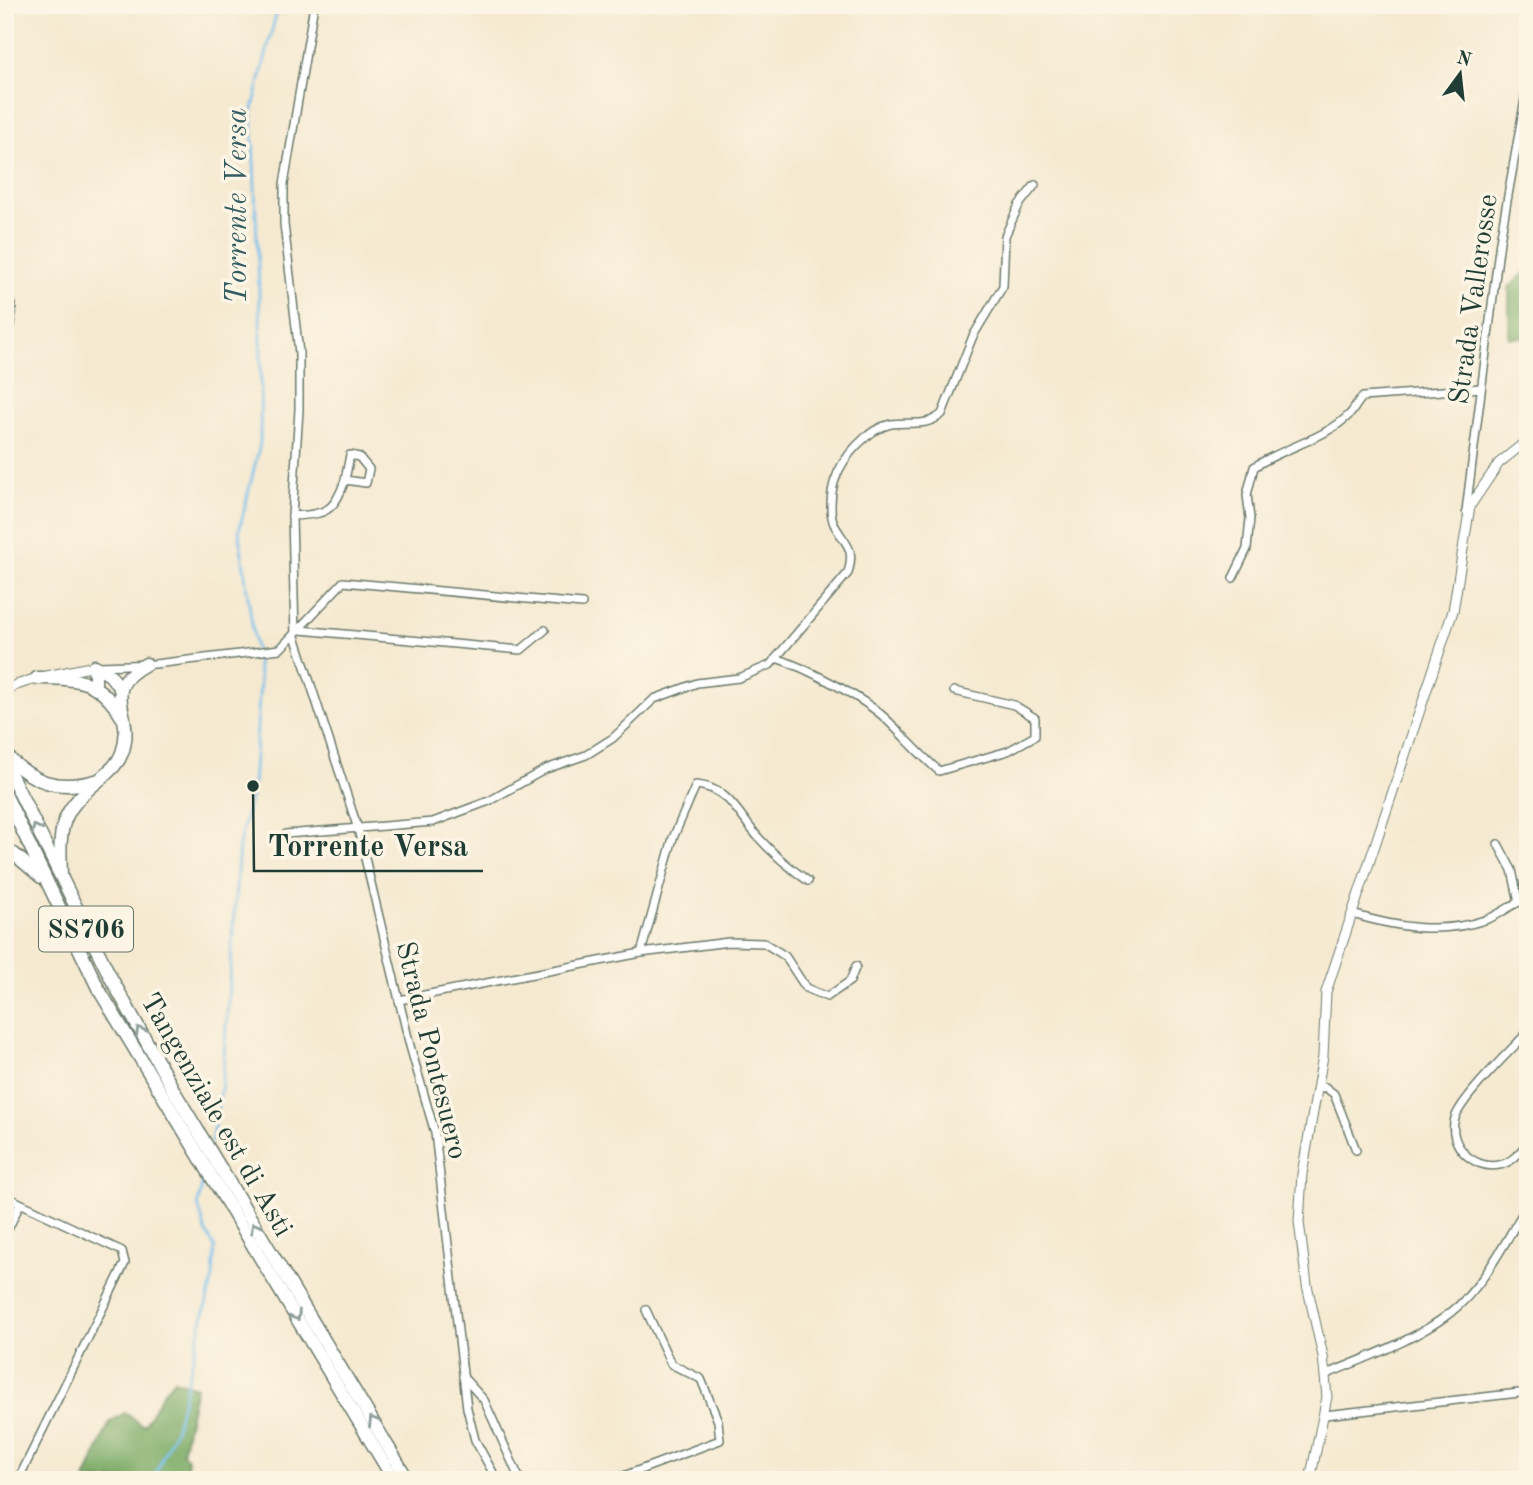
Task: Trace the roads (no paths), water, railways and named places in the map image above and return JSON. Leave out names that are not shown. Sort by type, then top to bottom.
[{"type":"highway","points":[[5,296],[10,310],[5,337]]},
{"type":"highway","points":[[120,688],[128,674],[146,664]]},
{"type":"highway","points":[[95,666],[95,685]]},
{"type":"highway","points":[[61,880],[62,821],[70,806],[121,757],[126,737],[120,688],[110,675],[95,666]]},
{"type":"highway","points":[[37,678],[72,678],[95,685],[110,698],[124,720]]},
{"type":"highway","points":[[5,754],[38,779],[53,785],[72,788],[99,780]]},
{"type":"highway","name":"Tangenziale est di Asti","points":[[5,763],[111,978],[174,1091],[408,1480]]},
{"type":"highway","name":"Tangenziale est di Asti","points":[[5,794],[98,988],[394,1480]]},
{"type":"highway","points":[[5,851],[14,854],[48,884]]},
{"type":"street","name":"Strada Pontesuero","points":[[314,5],[284,184],[284,224],[299,354],[299,410],[292,516],[298,633],[358,829],[442,1167],[462,1377],[475,1440],[497,1480]]},
{"type":"street","name":"Strada Vallerosse","points":[[1465,522],[1480,388],[1515,139],[1528,82]]},
{"type":"street","points":[[286,834],[433,822],[489,801],[546,769],[586,755],[613,738],[654,699],[697,683],[739,678],[770,665],[848,573],[851,557],[844,536],[834,523],[831,502],[834,480],[847,459],[869,434],[891,424],[932,423],[942,414],[973,337],[1003,286],[1005,236],[1020,205],[1035,185]]},
{"type":"street","points":[[1233,578],[1247,549],[1250,517],[1247,495],[1254,467],[1278,451],[1311,440],[1349,415],[1363,397],[1480,388]]},
{"type":"street","points":[[1310,1480],[1325,1415],[1325,1375],[1307,1284],[1299,1222],[1302,1174],[1323,1056],[1325,992],[1453,611],[1465,522],[1470,506],[1488,476],[1528,440]]},
{"type":"street","points":[[292,516],[321,514],[338,502],[345,480]]},
{"type":"street","points":[[5,690],[37,678],[95,666],[146,664],[280,649],[298,633],[343,582],[582,604]]},
{"type":"street","points":[[298,633],[521,650],[545,630]]},
{"type":"street","points":[[776,658],[807,669],[883,716],[913,749],[939,771],[996,755],[1035,736],[1035,718],[1014,705],[954,691]]},
{"type":"street","points":[[641,953],[673,838],[696,785],[710,786],[731,799],[756,835],[780,861],[808,881]]},
{"type":"street","points":[[1352,914],[1401,928],[1430,929],[1485,920],[1519,902],[1512,870],[1498,844]]},
{"type":"street","points":[[399,1000],[641,953],[729,942],[764,943],[785,956],[806,988],[827,997],[850,981],[856,966]]},
{"type":"street","points":[[1528,1032],[1458,1112],[1454,1130],[1459,1147],[1467,1156],[1484,1165],[1507,1162],[1528,1143]]},
{"type":"street","points":[[1317,1090],[1325,1087],[1334,1094],[1356,1150]]},
{"type":"street","points":[[5,1196],[122,1251],[125,1263],[18,1480]]},
{"type":"street","points":[[5,1236],[20,1204]]},
{"type":"street","points":[[1325,1375],[1403,1341],[1450,1313],[1491,1264],[1528,1204]]},
{"type":"street","points":[[613,1480],[720,1440],[718,1421],[701,1379],[671,1364],[646,1310]]},
{"type":"street","points":[[462,1377],[484,1400],[520,1480]]},
{"type":"street","points":[[1325,1415],[1528,1392]]},
{"type":"waterway","name":"Torrente Versa","points":[[211,1142],[222,1084],[239,845],[253,786],[260,683],[239,531],[260,444],[261,341],[252,113],[278,5]]},
{"type":"waterway","name":"Torrente Versa","points":[[153,1480],[176,1427],[213,1277],[215,1248],[206,1232],[198,1205],[204,1173]]},
{"type":"place","name":"Torrente Versa","points":[[253,786]]}]
